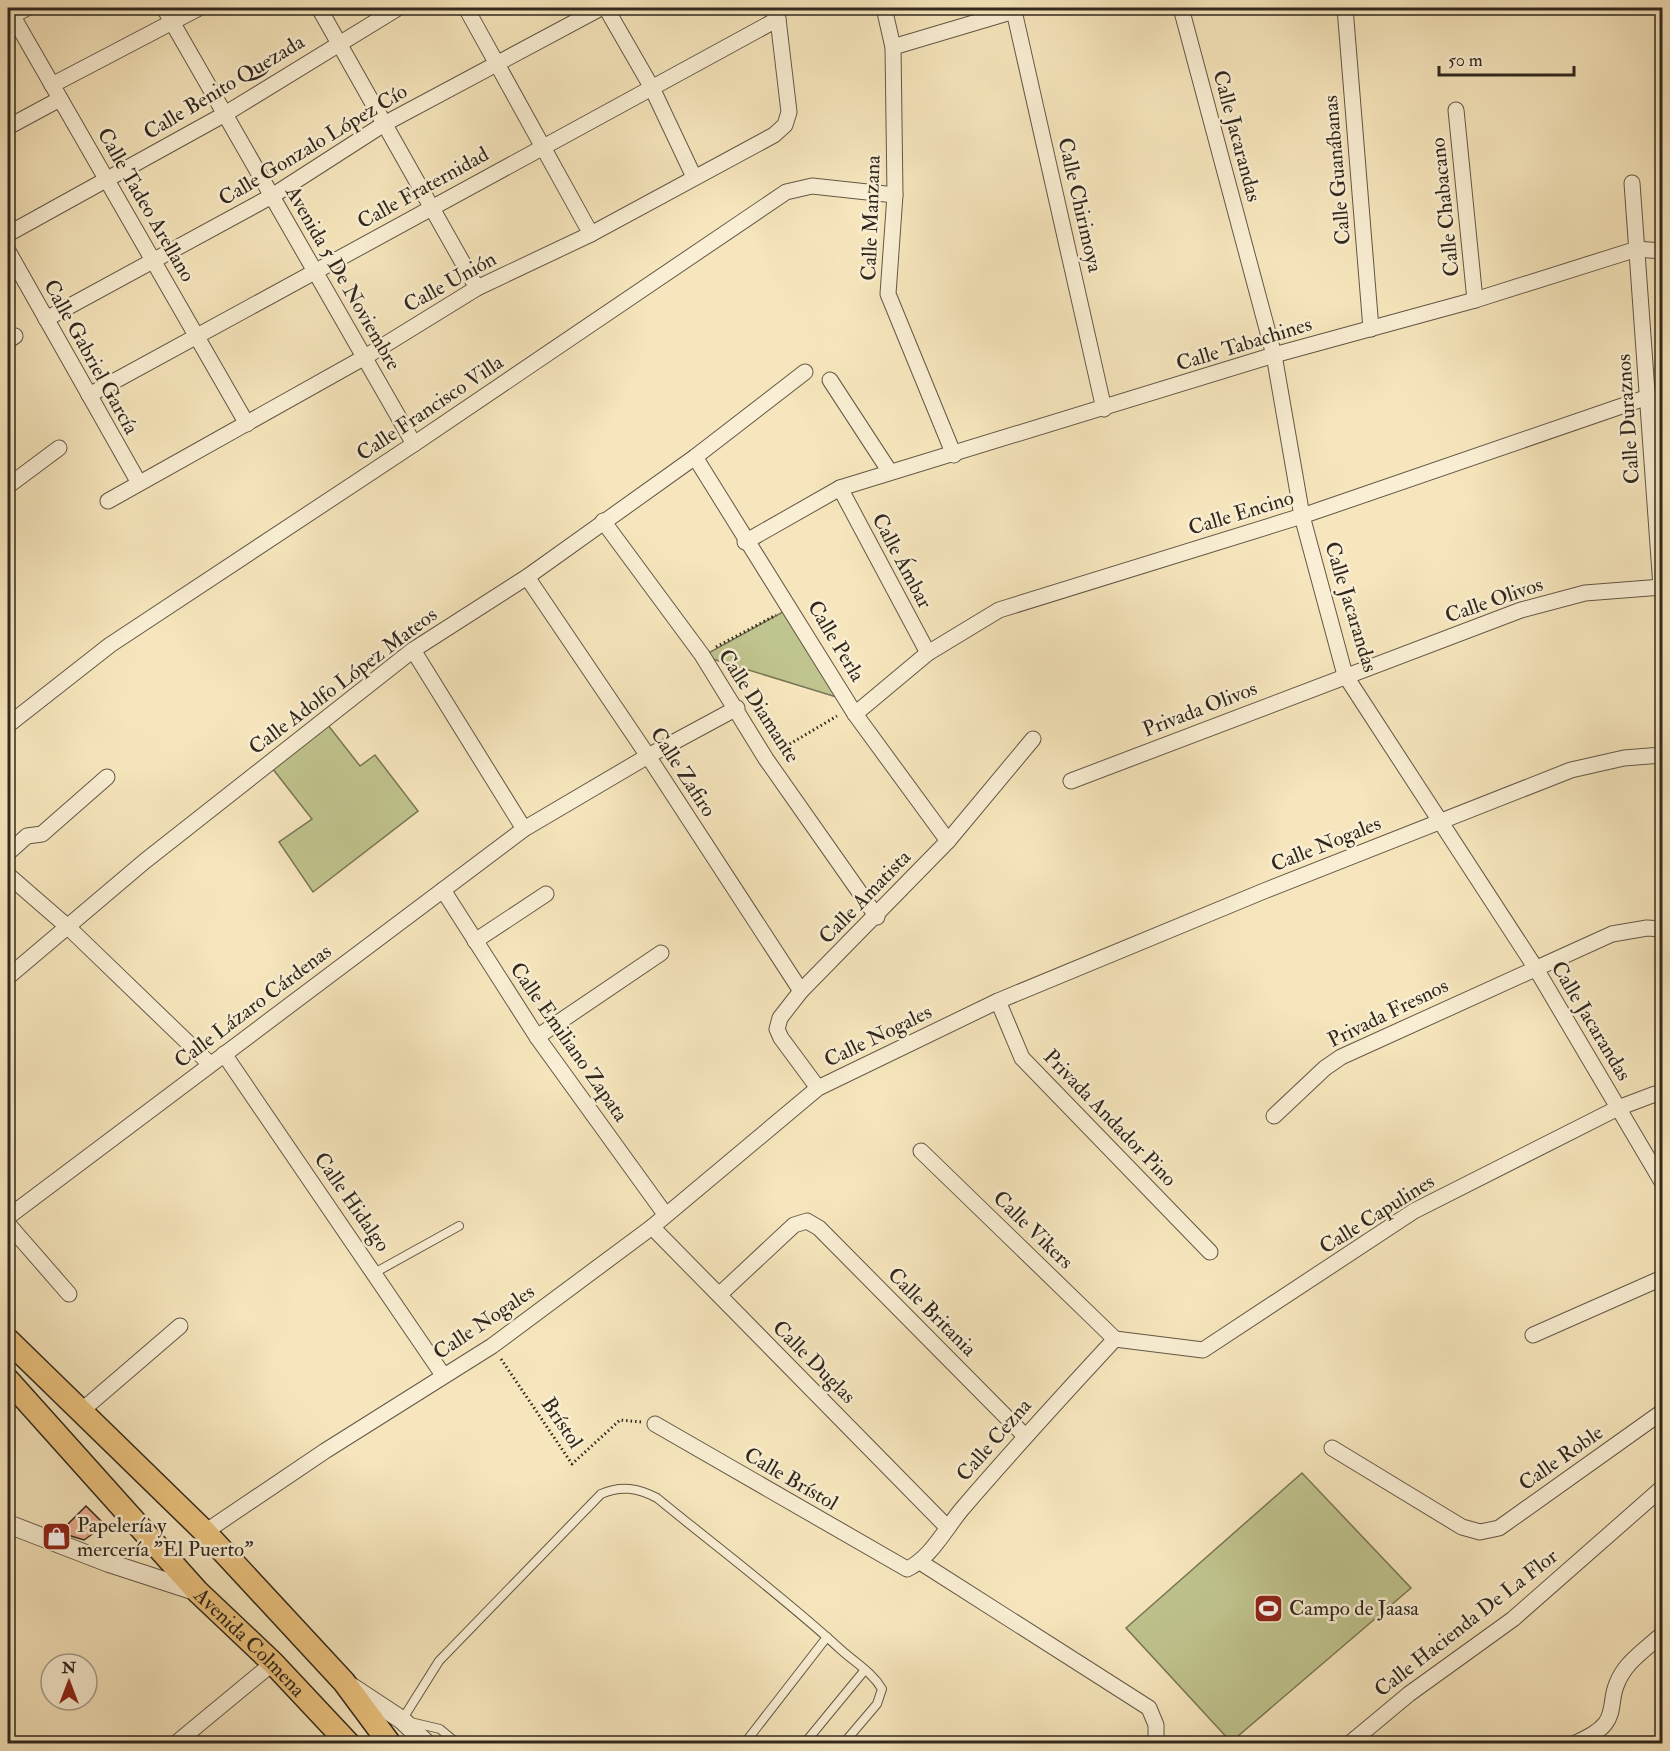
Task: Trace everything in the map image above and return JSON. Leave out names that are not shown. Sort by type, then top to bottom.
[{"type":"main road","name":"Avenida Colmena","points":[[8,1340],[205,1532],[344,1682],[390,1743]]},
{"type":"main road","name":"Avenida Colmena","points":[[8,1380],[198,1592],[273,1663],[349,1743]]},
{"type":"street","points":[[9,14],[27,8]]},
{"type":"street","name":"Avenida 5 De Noviembre","points":[[164,8],[414,444]]},
{"type":"street","points":[[52,85],[199,8]]},
{"type":"street","points":[[319,8],[477,288]]},
{"type":"street","name":"Calle Benito Quezada","points":[[8,234],[225,114],[398,8]]},
{"type":"street","points":[[466,8],[591,234]]},
{"type":"street","name":"Calle Gonzalo López Cío","points":[[46,319],[272,196],[384,124],[601,8]]},
{"type":"street","points":[[606,8],[652,88],[694,177]]},
{"type":"street","name":"Calle Manzana","points":[[884,8],[893,47],[896,195],[888,294],[954,455]]},
{"type":"street","name":"Calle Jacarandas","points":[[1181,8],[1274,355],[1302,516],[1345,675],[1535,967],[1662,1182]]},
{"type":"street","name":"Calle Guanábanas","points":[[1345,8],[1371,329]]},
{"type":"street","points":[[893,47],[1015,9]]},
{"type":"street","name":"Calle Chirimoya","points":[[1015,9],[1104,408]]},
{"type":"street","name":"Calle Fraternidad","points":[[89,395],[652,88],[774,13]]},
{"type":"street","name":"Calle Unión","points":[[108,501],[365,357],[477,288],[591,234],[774,135],[785,125],[789,112],[774,13]]},
{"type":"street","name":"Calle Tadeo Arellano","points":[[9,14],[247,424]]},
{"type":"street","points":[[8,127],[60,99]]},
{"type":"street","name":"Calle Chabacano","points":[[1456,110],[1475,300]]},
{"type":"street","name":"Calle Duraznos","points":[[1632,183],[1637,249],[1655,399],[1662,587]]},
{"type":"street","name":"Calle Francisco Villa","points":[[8,724],[110,645],[414,444],[786,192],[812,186],[896,195]]},
{"type":"street","name":"Calle Tabachines","points":[[745,542],[840,488],[890,472],[954,455],[1274,355],[1475,300],[1637,249],[1662,250]]},
{"type":"street","name":"Calle Gabriel García","points":[[8,251],[139,483]]},
{"type":"street","name":"Calle Adolfo López Mateos","points":[[8,977],[69,928],[145,861],[413,650],[527,577],[695,457],[805,372]]},
{"type":"street","points":[[830,380],[890,472]]},
{"type":"street","name":"Calle Encino","points":[[853,711],[928,653],[999,610],[1302,516],[1655,399]]},
{"type":"street","points":[[8,486],[59,448]]},
{"type":"street","name":"Calle Perla","points":[[695,457],[745,542],[790,607],[853,711],[948,841]]},
{"type":"street","name":"Calle Ámbar","points":[[840,488],[928,653]]},
{"type":"street","name":"Calle Diamante","points":[[603,521],[702,655],[737,708],[766,759],[877,917]]},
{"type":"street","name":"Calle Zafiro","points":[[527,577],[648,756],[801,991]]},
{"type":"street","name":"Calle Olivos","points":[[1345,675],[1521,610],[1585,593],[1662,587]]},
{"type":"street","points":[[413,650],[524,829]]},
{"type":"street","name":"Privada Olivos","points":[[1071,781],[1345,675]]},
{"type":"street","name":"Calle Lázaro Cárdenas","points":[[8,1217],[524,829],[648,756],[737,708]]},
{"type":"street","name":"Calle Amatista","points":[[818,1088],[780,1038],[777,1029],[780,1018],[801,991],[877,917],[948,841],[1033,740]]},
{"type":"street","name":"Calle Nogales","points":[[205,1532],[443,1375],[492,1346],[652,1227],[818,1088],[998,1001],[1439,822],[1571,770],[1624,758],[1662,755]]},
{"type":"street","points":[[8,853],[27,836],[42,834],[107,777]]},
{"type":"street","points":[[8,875],[69,928],[210,1064]]},
{"type":"street","name":"Calle Emiliano Zapata","points":[[443,890],[537,1037],[665,1214]]},
{"type":"street","points":[[475,941],[546,894]]},
{"type":"street","name":"Privada Fresnos","points":[[1274,1116],[1325,1068],[1341,1057],[1612,934],[1647,928],[1662,929]]},
{"type":"street","points":[[537,1037],[661,953]]},
{"type":"street","name":"Privada Andador Pino","points":[[998,1001],[1022,1058],[1210,1252]]},
{"type":"street","name":"Calle Hidalgo","points":[[224,1054],[376,1272],[443,1375]]},
{"type":"street","name":"Calle Capulines","points":[[1114,1339],[1203,1350],[1414,1211],[1618,1108],[1656,1094],[1662,1095]]},
{"type":"street","name":"Calle Vikers","points":[[921,1151],[1114,1339]]},
{"type":"street","name":"Calle Britania","points":[[719,1295],[794,1225],[807,1221],[819,1228],[1025,1436]]},
{"type":"street","points":[[8,1224],[69,1294]]},
{"type":"street","name":"Calle Duglas","points":[[652,1227],[947,1527]]},
{"type":"street","points":[[1533,1335],[1662,1278]]},
{"type":"street","points":[[80,1412],[180,1326]]},
{"type":"street","name":"Calle Cezna","points":[[914,1566],[1025,1436],[1114,1339]]},
{"type":"street","name":"Calle Roble","points":[[1332,1448],[1462,1527],[1480,1532],[1499,1528],[1662,1412]]},
{"type":"street","name":"Calle Brístol","points":[[655,1424],[914,1566],[1149,1708],[1156,1725],[1156,1743]]},
{"type":"street","name":"Calle Hacienda De La Flor","points":[[1349,1743],[1409,1694],[1513,1619],[1662,1488]]},
{"type":"street","points":[[8,1524],[109,1563],[198,1592]]},
{"type":"street","points":[[1573,1743],[1593,1735],[1607,1724],[1618,1680],[1626,1668],[1662,1634]]},
{"type":"street","points":[[175,1743],[273,1663]]},
{"type":"street","points":[[344,1682],[402,1720],[427,1743]]},
{"type":"street","points":[[402,1720],[411,1743]]},
{"type":"lane","points":[[376,1272],[459,1226]]},
{"type":"lane","points":[[458,1743],[440,1729],[402,1720],[439,1661],[601,1494],[614,1489],[629,1488],[657,1498],[827,1637],[864,1671],[874,1675],[882,1689],[877,1704],[843,1743]]},
{"type":"lane","points":[[744,1743],[827,1637]]},
{"type":"lane","points":[[804,1743],[864,1671]]},
{"type":"path","points":[[702,655],[790,607]]},
{"type":"path","points":[[766,759],[853,711]]},
{"type":"path","name":"Brístol","points":[[492,1346],[572,1464],[620,1420],[655,1424]]},
{"type":"green space","points":[[790,608],[846,700],[703,656]]},
{"type":"green space","points":[[324,720],[360,766],[375,755],[418,811],[313,892],[279,842],[312,819],[269,764]]},
{"type":"green space","name":"Campo de Jaasa","points":[[1302,1473],[1411,1588],[1231,1742],[1126,1628]]},
{"type":"building","points":[[86,1506],[105,1525],[84,1540],[71,1536],[63,1529]]},
{"type":"place","name":"Papelería y mercería \"El Puerto\"","points":[[56,1537]]},
{"type":"place","name":"Campo de Jaasa","points":[[1268,1608]]}]
